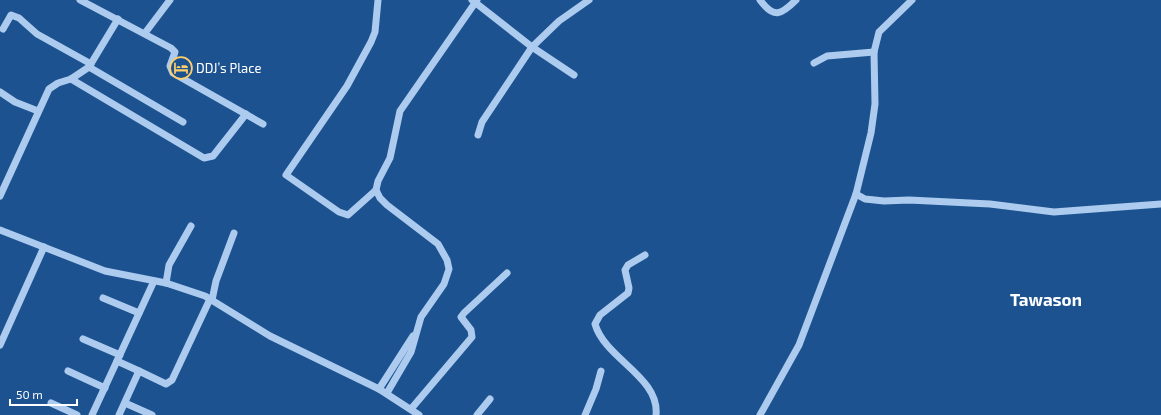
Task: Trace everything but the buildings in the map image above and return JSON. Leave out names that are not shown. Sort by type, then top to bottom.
[{"type":"street","points":[[80,0],[146,33],[175,52],[170,66],[174,73],[263,124]]},
{"type":"street","points":[[146,33],[170,0]]},
{"type":"street","points":[[378,0],[375,32],[371,42],[347,86],[286,175],[339,212],[348,215],[376,190],[378,181],[390,158],[400,110],[474,1],[532,47],[574,75]]},
{"type":"street","points":[[478,135],[482,122],[532,47],[559,21],[589,0]]},
{"type":"street","points":[[760,0],[769,11],[776,14],[782,12],[796,0]]},
{"type":"street","points":[[760,415],[799,345],[856,194],[871,134],[875,104],[874,52],[879,32],[912,0]]},
{"type":"street","points":[[3,29],[11,15],[18,18],[37,34],[183,122]]},
{"type":"street","points":[[0,196],[45,95],[52,86],[71,79],[90,65],[118,20]]},
{"type":"street","points":[[814,63],[827,56],[874,52]]},
{"type":"street","points":[[71,79],[204,158],[213,156],[246,114]]},
{"type":"street","points":[[0,92],[15,102],[38,111]]},
{"type":"street","points":[[376,190],[380,198],[387,205],[434,240],[447,260],[449,269],[448,276],[444,284],[427,306],[415,333],[380,389]]},
{"type":"street","points":[[856,194],[865,199],[884,201],[909,200],[990,204],[1054,212],[1161,204]]},
{"type":"street","points":[[166,283],[169,265],[191,226]]},
{"type":"street","points":[[0,230],[105,271],[166,283],[187,289],[211,299],[270,336],[380,389],[419,415]]},
{"type":"street","points":[[82,339],[119,358],[139,371],[166,384],[169,383],[211,299],[216,281],[234,233]]},
{"type":"street","points":[[0,345],[44,247]]},
{"type":"street","points":[[645,255],[628,265],[625,270],[629,288],[628,293],[600,315],[595,324],[605,341],[651,391],[657,406],[656,415]]},
{"type":"street","points":[[411,409],[472,337],[472,330],[462,318],[464,313],[508,273]]},
{"type":"street","points":[[92,415],[154,280]]},
{"type":"street","points":[[102,298],[139,313]]},
{"type":"street","points":[[387,394],[411,352],[415,333]]},
{"type":"street","points":[[68,371],[105,388]]},
{"type":"street","points":[[119,415],[139,371]]},
{"type":"street","points":[[585,415],[596,389],[601,371]]},
{"type":"street","points":[[477,415],[490,399]]},
{"type":"street","points":[[51,403],[77,415]]},
{"type":"street","points":[[125,403],[152,415]]},
{"type":"place","name":"DDJ’s Place","points":[[181,68]]},
{"type":"district","name":"Tawason","points":[[1046,300]]}]
